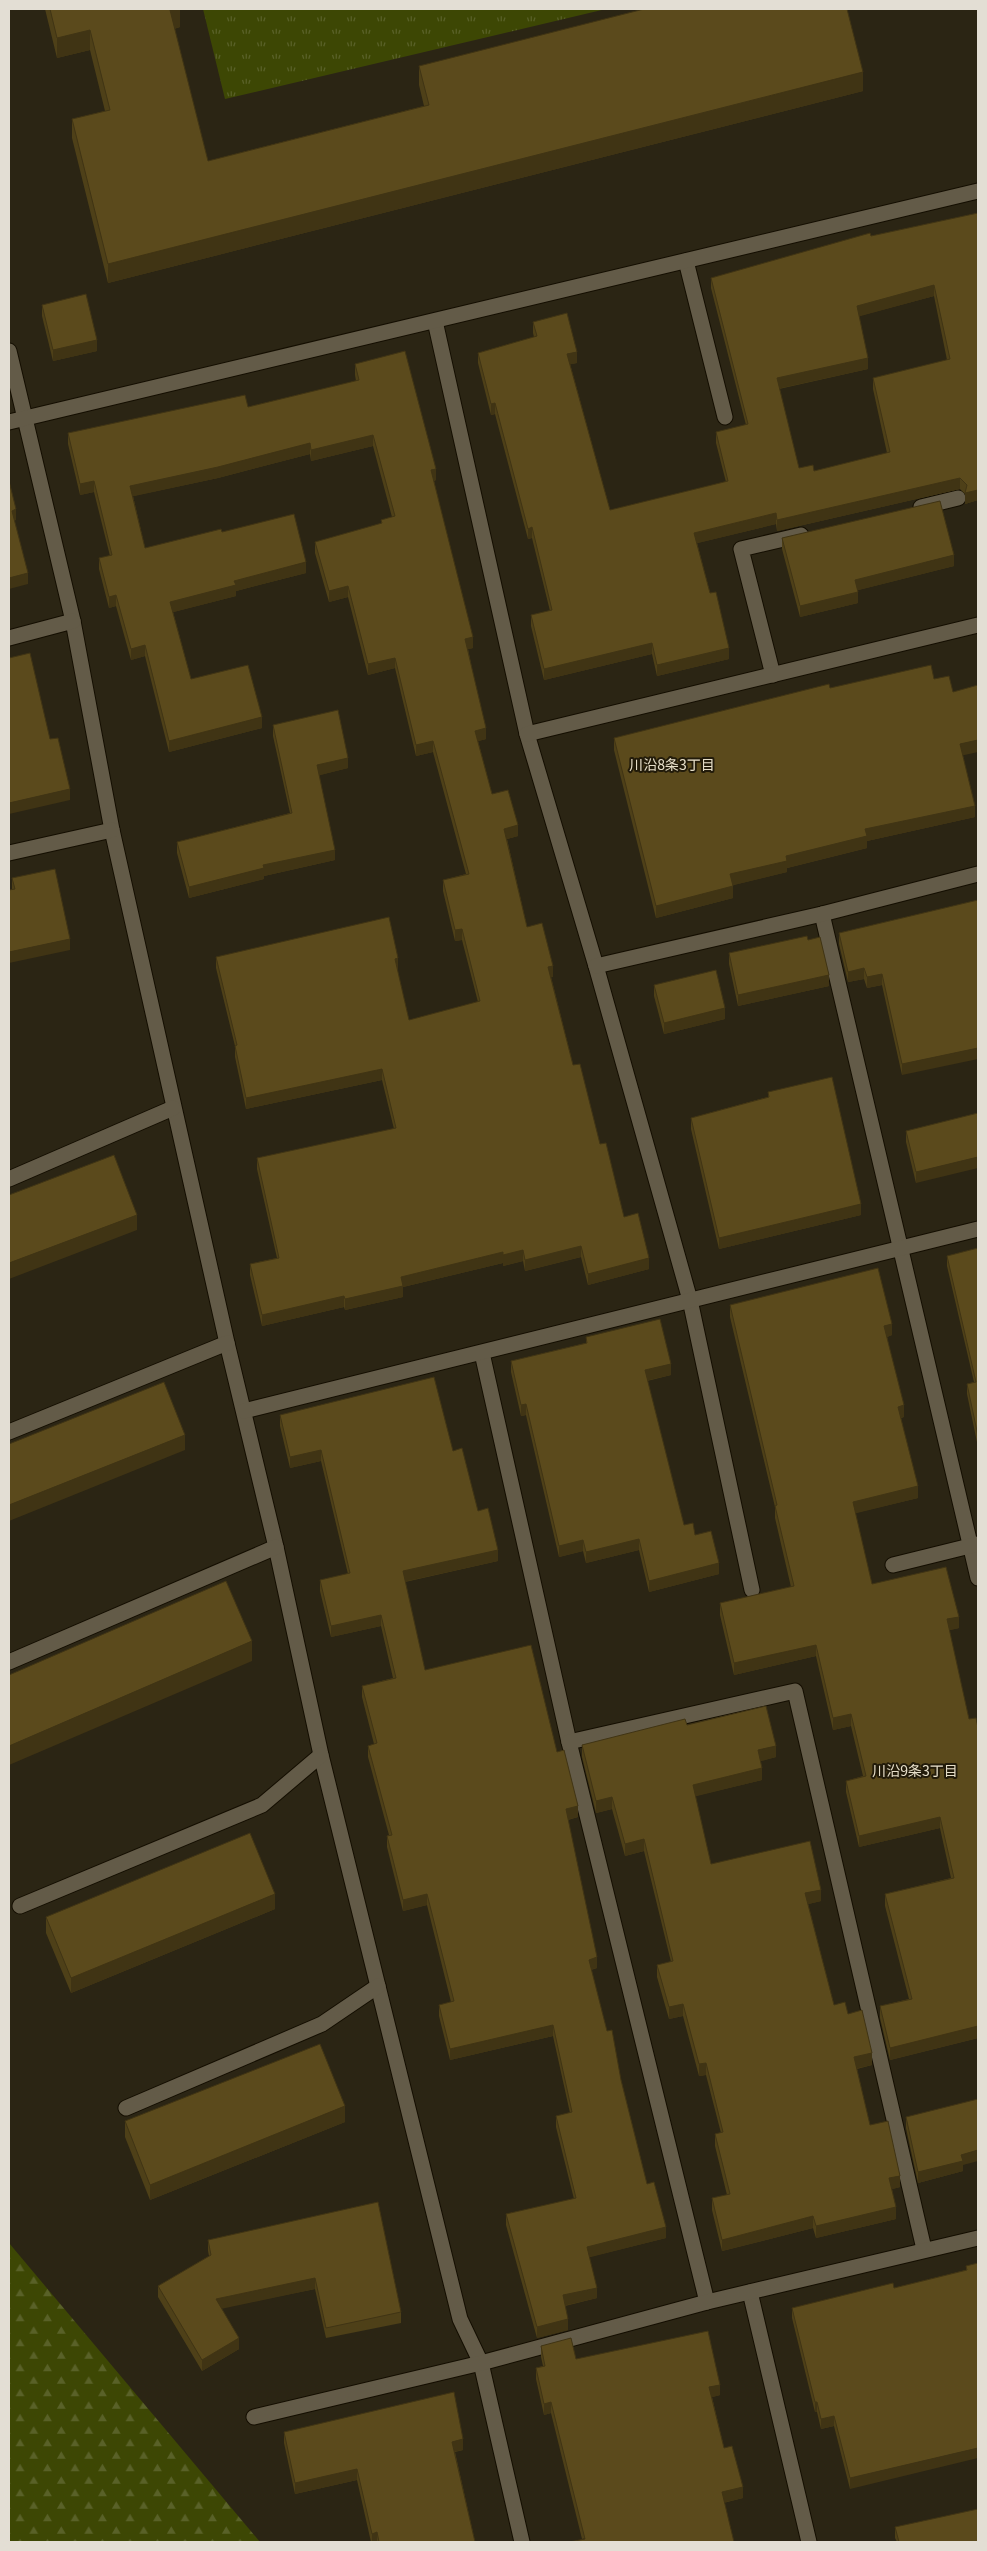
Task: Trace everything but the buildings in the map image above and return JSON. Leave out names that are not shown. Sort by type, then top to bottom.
[{"type":"street","points":[[9,422],[978,191]]},
{"type":"street","points":[[686,261],[725,418]]},
{"type":"street","points":[[435,320],[527,734],[596,966],[690,1300],[752,1590]]},
{"type":"street","points":[[9,351],[73,621],[112,830],[173,1108],[276,1547],[321,1754],[460,2319],[482,2363],[522,2542]]},
{"type":"street","points":[[911,510],[958,498]]},
{"type":"street","points":[[772,675],[741,550],[816,532]]},
{"type":"street","points":[[9,638],[73,621]]},
{"type":"street","points":[[527,734],[978,625]]},
{"type":"street","points":[[9,853],[112,830]]},
{"type":"street","points":[[596,966],[822,914],[978,874]]},
{"type":"street","points":[[822,914],[900,1248],[974,1545],[978,1578]]},
{"type":"street","points":[[9,1179],[173,1108]]},
{"type":"street","points":[[244,1410],[482,1353],[978,1229]]},
{"type":"street","points":[[9,1432],[227,1343]]},
{"type":"street","points":[[482,1353],[569,1742],[707,2302]]},
{"type":"street","points":[[893,1565],[974,1545]]},
{"type":"street","points":[[9,1662],[276,1547]]},
{"type":"street","points":[[569,1742],[795,1691],[924,2249]]},
{"type":"street","points":[[20,1906],[262,1805],[321,1754]]},
{"type":"street","points":[[126,2108],[322,2024],[378,1986]]},
{"type":"street","points":[[254,2417],[482,2363],[707,2302],[924,2249],[978,2238]]},
{"type":"street","points":[[750,2292],[809,2542]]},
{"type":"green space","points":[[203,9],[606,9],[225,99]]},
{"type":"green space","points":[[9,2243],[260,2542],[9,2542]]},
{"type":"district","name":"川沿8条3丁目","points":[[672,765]]},
{"type":"district","name":"川沿9条3丁目","points":[[915,1771]]}]
